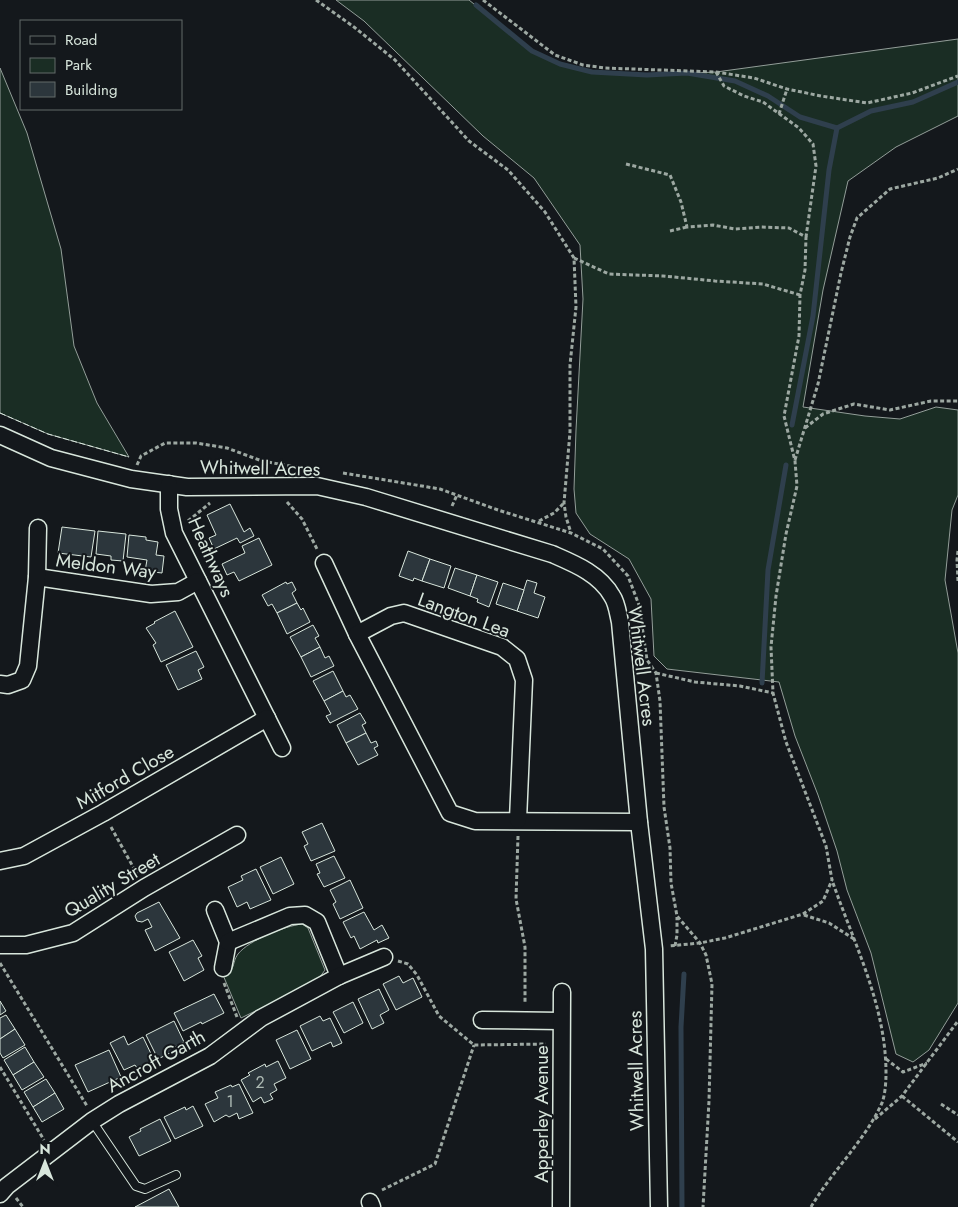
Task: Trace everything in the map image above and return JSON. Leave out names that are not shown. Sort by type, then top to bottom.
[{"type":"street","points":[[0,435],[51,458],[131,479],[169,484]]},
{"type":"street","name":"Whitwell Acres","points":[[169,484],[188,487],[317,486],[366,497],[552,554],[582,567],[602,582],[613,597],[620,622],[639,822],[654,949],[659,1207]]},
{"type":"street","name":"Heathways","points":[[169,484],[169,509],[174,533],[282,748]]},
{"type":"street","name":"Meldon Way","points":[[0,684],[8,686],[22,680],[28,666],[37,577],[38,528]]},
{"type":"street","points":[[324,563],[357,634],[450,813],[475,821],[639,822]]},
{"type":"street","name":"Meldon Way","points":[[37,577],[151,594],[178,592],[198,581]]},
{"type":"street","name":"Langton Lea","points":[[357,634],[391,616],[404,613],[502,647],[517,659],[524,680],[518,820]]},
{"type":"street","name":"Mitford Close","points":[[0,861],[24,856],[103,813],[267,718]]},
{"type":"street","name":"Quality Street","points":[[0,945],[26,945],[73,932],[144,888],[237,835]]},
{"type":"street","points":[[215,910],[228,942],[223,968]]},
{"type":"street","points":[[228,942],[290,916],[304,915],[316,922],[339,976]]},
{"type":"street","name":"Ancroft Garth","points":[[0,1194],[7,1186],[93,1120],[119,1104],[210,1056],[260,1018],[339,976],[384,957]]},
{"type":"street","name":"Apperley Avenue","points":[[561,1207],[562,992]]},
{"type":"street","name":"Apperley Avenue","points":[[482,1020],[561,1021]]},
{"type":"lane","points":[[93,1120],[136,1186],[145,1189],[176,1175]]},
{"type":"path","points":[[316,0],[395,60],[469,141],[508,170],[545,212],[574,258],[576,307],[570,365],[570,432],[564,502],[566,517],[572,533]]},
{"type":"path","points":[[483,0],[555,55],[583,65],[605,68],[716,72],[754,78],[787,89],[820,96],[867,103],[912,93],[958,76]]},
{"type":"path","points":[[716,72],[724,86],[744,96],[763,102],[799,128],[813,144],[816,166],[806,237],[805,270],[800,294],[799,336],[784,416],[794,460],[797,486],[786,534],[776,596],[771,647],[773,693],[786,742],[826,846],[832,880],[867,972],[886,1059],[886,1082],[883,1101],[873,1121],[811,1207]]},
{"type":"path","points":[[778,114],[787,89]]},
{"type":"path","points":[[626,164],[670,175],[682,202],[687,226]]},
{"type":"path","points":[[794,460],[818,384],[850,237],[857,218],[890,189],[938,178],[958,169]]},
{"type":"path","points":[[670,231],[687,226],[713,225],[735,230],[761,226],[789,228],[806,237]]},
{"type":"path","points":[[574,258],[609,274],[663,276],[763,284],[800,294]]},
{"type":"path","points":[[805,429],[823,414],[854,404],[890,410],[931,401],[958,401]]},
{"type":"path","points":[[131,479],[141,456],[164,443],[196,443],[227,448],[262,460],[310,469]]},
{"type":"path","points":[[338,472],[440,489],[498,510],[572,533],[603,549],[628,576],[640,605],[647,660],[656,673],[660,701],[664,807],[670,848],[671,883],[677,916],[675,946]]},
{"type":"path","points":[[273,485],[302,519],[324,563]]},
{"type":"path","points":[[174,533],[229,487]]},
{"type":"path","points":[[538,521],[554,513],[564,502]]},
{"type":"path","points":[[958,551],[958,582]]},
{"type":"path","points":[[656,673],[695,682],[740,686],[773,693]]},
{"type":"path","points":[[103,813],[144,888]]},
{"type":"path","points":[[518,820],[516,899],[525,947],[524,1021]]},
{"type":"path","points":[[654,949],[663,946],[700,943],[725,938],[803,914],[823,901],[832,880]]},
{"type":"path","points":[[803,914],[829,923],[855,940]]},
{"type":"path","points":[[677,916],[700,943],[706,955],[712,984],[709,1101],[703,1207]]},
{"type":"path","points":[[0,963],[93,1120]]},
{"type":"path","points":[[223,968],[220,973],[243,1031]]},
{"type":"path","points":[[873,1121],[902,1096],[958,1022]]},
{"type":"path","points":[[371,1205],[373,1194],[435,1164],[474,1045]]},
{"type":"path","points":[[886,1059],[903,1072],[928,1063]]},
{"type":"path","points":[[0,1068],[51,1152]]},
{"type":"path","points":[[902,1096],[958,1142]]},
{"type":"path","points":[[941,1104],[958,1115]]},
{"type":"green space","points":[[336,0],[469,0],[532,51],[560,64],[592,72],[647,75],[716,72],[958,39],[958,116],[896,147],[848,181],[823,290],[803,407],[900,419],[936,407],[958,410],[958,495],[952,510],[945,580],[958,653],[958,1003],[929,1050],[913,1062],[896,1054],[871,953],[847,890],[837,851],[795,736],[779,682],[667,669],[654,656],[651,599],[629,559],[590,534],[576,513],[574,489],[583,299],[580,245],[534,178],[483,136],[364,21]]},
{"type":"green space","points":[[0,68],[27,133],[61,249],[74,346],[97,403],[129,457],[48,434],[0,413]]},
{"type":"green space","points":[[302,924],[308,928],[325,970],[317,981],[241,1018],[223,975],[230,971],[238,954],[250,944],[277,931]]},
{"type":"building","points":[[230,504],[244,532],[250,528],[254,536],[240,543],[237,538],[214,549],[209,538],[216,535],[207,515]]},
{"type":"building","points":[[62,527],[95,531],[91,557],[58,553]]},
{"type":"building","points":[[98,531],[126,534],[123,561],[111,560],[111,556],[96,554]]},
{"type":"building","points":[[129,535],[146,537],[146,540],[158,542],[156,555],[164,556],[162,573],[145,571],[147,560],[127,557]]},
{"type":"building","points":[[259,538],[272,565],[239,581],[234,572],[227,575],[222,564],[245,553],[242,546]]},
{"type":"building","points":[[408,551],[430,559],[422,581],[414,578],[413,581],[399,576]]},
{"type":"building","points":[[430,559],[451,566],[444,588],[422,581]]},
{"type":"building","points":[[455,568],[477,575],[470,596],[448,588]]},
{"type":"building","points":[[477,575],[498,582],[489,607],[477,602],[478,599],[470,596]]},
{"type":"building","points":[[527,580],[537,583],[534,593],[545,597],[538,618],[517,611]]},
{"type":"building","points":[[286,582],[287,584],[292,582],[296,590],[292,593],[297,603],[277,613],[272,604],[268,606],[262,595]]},
{"type":"building","points":[[503,583],[524,590],[517,611],[496,604]]},
{"type":"building","points":[[297,603],[301,610],[303,608],[310,622],[287,634],[277,613]]},
{"type":"building","points":[[175,611],[193,647],[161,662],[153,645],[156,643],[146,628]]},
{"type":"building","points":[[313,625],[319,636],[315,638],[320,647],[301,657],[290,637]]},
{"type":"building","points":[[320,647],[325,658],[329,656],[334,666],[311,677],[301,657]]},
{"type":"building","points":[[196,651],[204,667],[198,670],[202,679],[178,690],[166,665]]},
{"type":"building","points":[[333,671],[343,691],[324,701],[313,681]]},
{"type":"building","points":[[343,691],[346,697],[350,695],[358,709],[330,723],[326,716],[331,714],[324,701]]},
{"type":"building","points":[[360,713],[366,723],[362,725],[366,733],[346,743],[337,725]]},
{"type":"building","points":[[366,733],[371,743],[376,741],[378,746],[374,748],[378,755],[358,765],[346,743]]},
{"type":"building","points":[[322,823],[335,851],[311,861],[304,846],[308,844],[302,832]]},
{"type":"building","points":[[334,856],[345,878],[324,887],[317,874],[320,873],[316,864]]},
{"type":"building","points":[[281,857],[294,884],[273,894],[260,867]]},
{"type":"building","points":[[256,869],[271,900],[250,909],[247,902],[237,907],[228,887],[243,880],[241,876]]},
{"type":"building","points":[[350,880],[363,908],[340,919],[333,904],[336,902],[330,890]]},
{"type":"building","points":[[159,902],[180,938],[155,951],[145,930],[152,927],[148,919],[142,922],[137,921],[135,916],[137,913]]},
{"type":"building","points":[[364,912],[374,930],[382,925],[389,938],[378,943],[377,940],[360,949],[354,936],[351,938],[343,922]]},
{"type":"building","points":[[193,940],[202,956],[198,958],[204,970],[184,981],[169,952]]},
{"type":"building","points":[[399,976],[403,983],[413,978],[422,997],[396,1010],[383,984]]},
{"type":"building","points":[[379,989],[389,1010],[380,1015],[384,1023],[372,1029],[358,999]]},
{"type":"building","points":[[214,994],[224,1013],[183,1031],[174,1013]]},
{"type":"building","points":[[0,1001],[6,1011],[0,1015]]},
{"type":"building","points":[[353,1002],[363,1023],[344,1033],[333,1012]]},
{"type":"building","points":[[6,1015],[15,1029],[0,1039],[0,1018]]},
{"type":"building","points":[[320,1016],[323,1021],[330,1018],[342,1043],[333,1047],[331,1042],[312,1051],[300,1026]]},
{"type":"building","points":[[174,1021],[184,1042],[173,1048],[174,1051],[158,1059],[146,1035]]},
{"type":"building","points":[[15,1029],[25,1045],[3,1058],[0,1053],[0,1039]]},
{"type":"building","points":[[297,1030],[311,1059],[290,1069],[276,1040]]},
{"type":"building","points":[[124,1036],[128,1045],[143,1037],[154,1060],[137,1068],[135,1065],[124,1070],[110,1043]]},
{"type":"building","points":[[25,1047],[34,1062],[13,1075],[4,1060]]},
{"type":"building","points":[[109,1050],[121,1077],[88,1092],[75,1065]]},
{"type":"building","points":[[278,1061],[286,1078],[274,1084],[277,1090],[270,1094],[273,1099],[264,1103],[261,1097],[253,1102],[241,1080],[250,1075],[248,1073],[265,1064],[266,1067]]},
{"type":"building","points":[[34,1062],[44,1077],[22,1090],[13,1075]]},
{"type":"building","points":[[46,1079],[55,1093],[33,1107],[24,1092]]},
{"type":"building","points":[[239,1084],[253,1113],[239,1119],[237,1113],[229,1117],[226,1115],[214,1122],[205,1104],[218,1098],[215,1092],[231,1085],[232,1087]]},
{"type":"building","points":[[55,1093],[64,1109],[42,1122],[33,1107]]},
{"type":"building","points":[[193,1106],[203,1126],[175,1139],[164,1117],[185,1107],[186,1110]]},
{"type":"building","points":[[160,1119],[171,1141],[139,1156],[129,1137]]},
{"type":"building","points":[[169,1189],[179,1207],[135,1207]]},
{"type":"waterway","points":[[476,5],[532,51],[560,64],[592,72],[647,75],[687,73],[735,81],[768,96],[800,117],[837,128]]},
{"type":"waterway","points":[[792,425],[813,316],[829,170],[837,128],[871,111],[913,102],[958,82]]},
{"type":"waterway","points":[[762,683],[768,570],[786,465]]},
{"type":"waterway","points":[[682,1207],[681,1027],[684,974]]},
{"type":"fence","points":[[0,413],[48,434],[129,457]]}]
